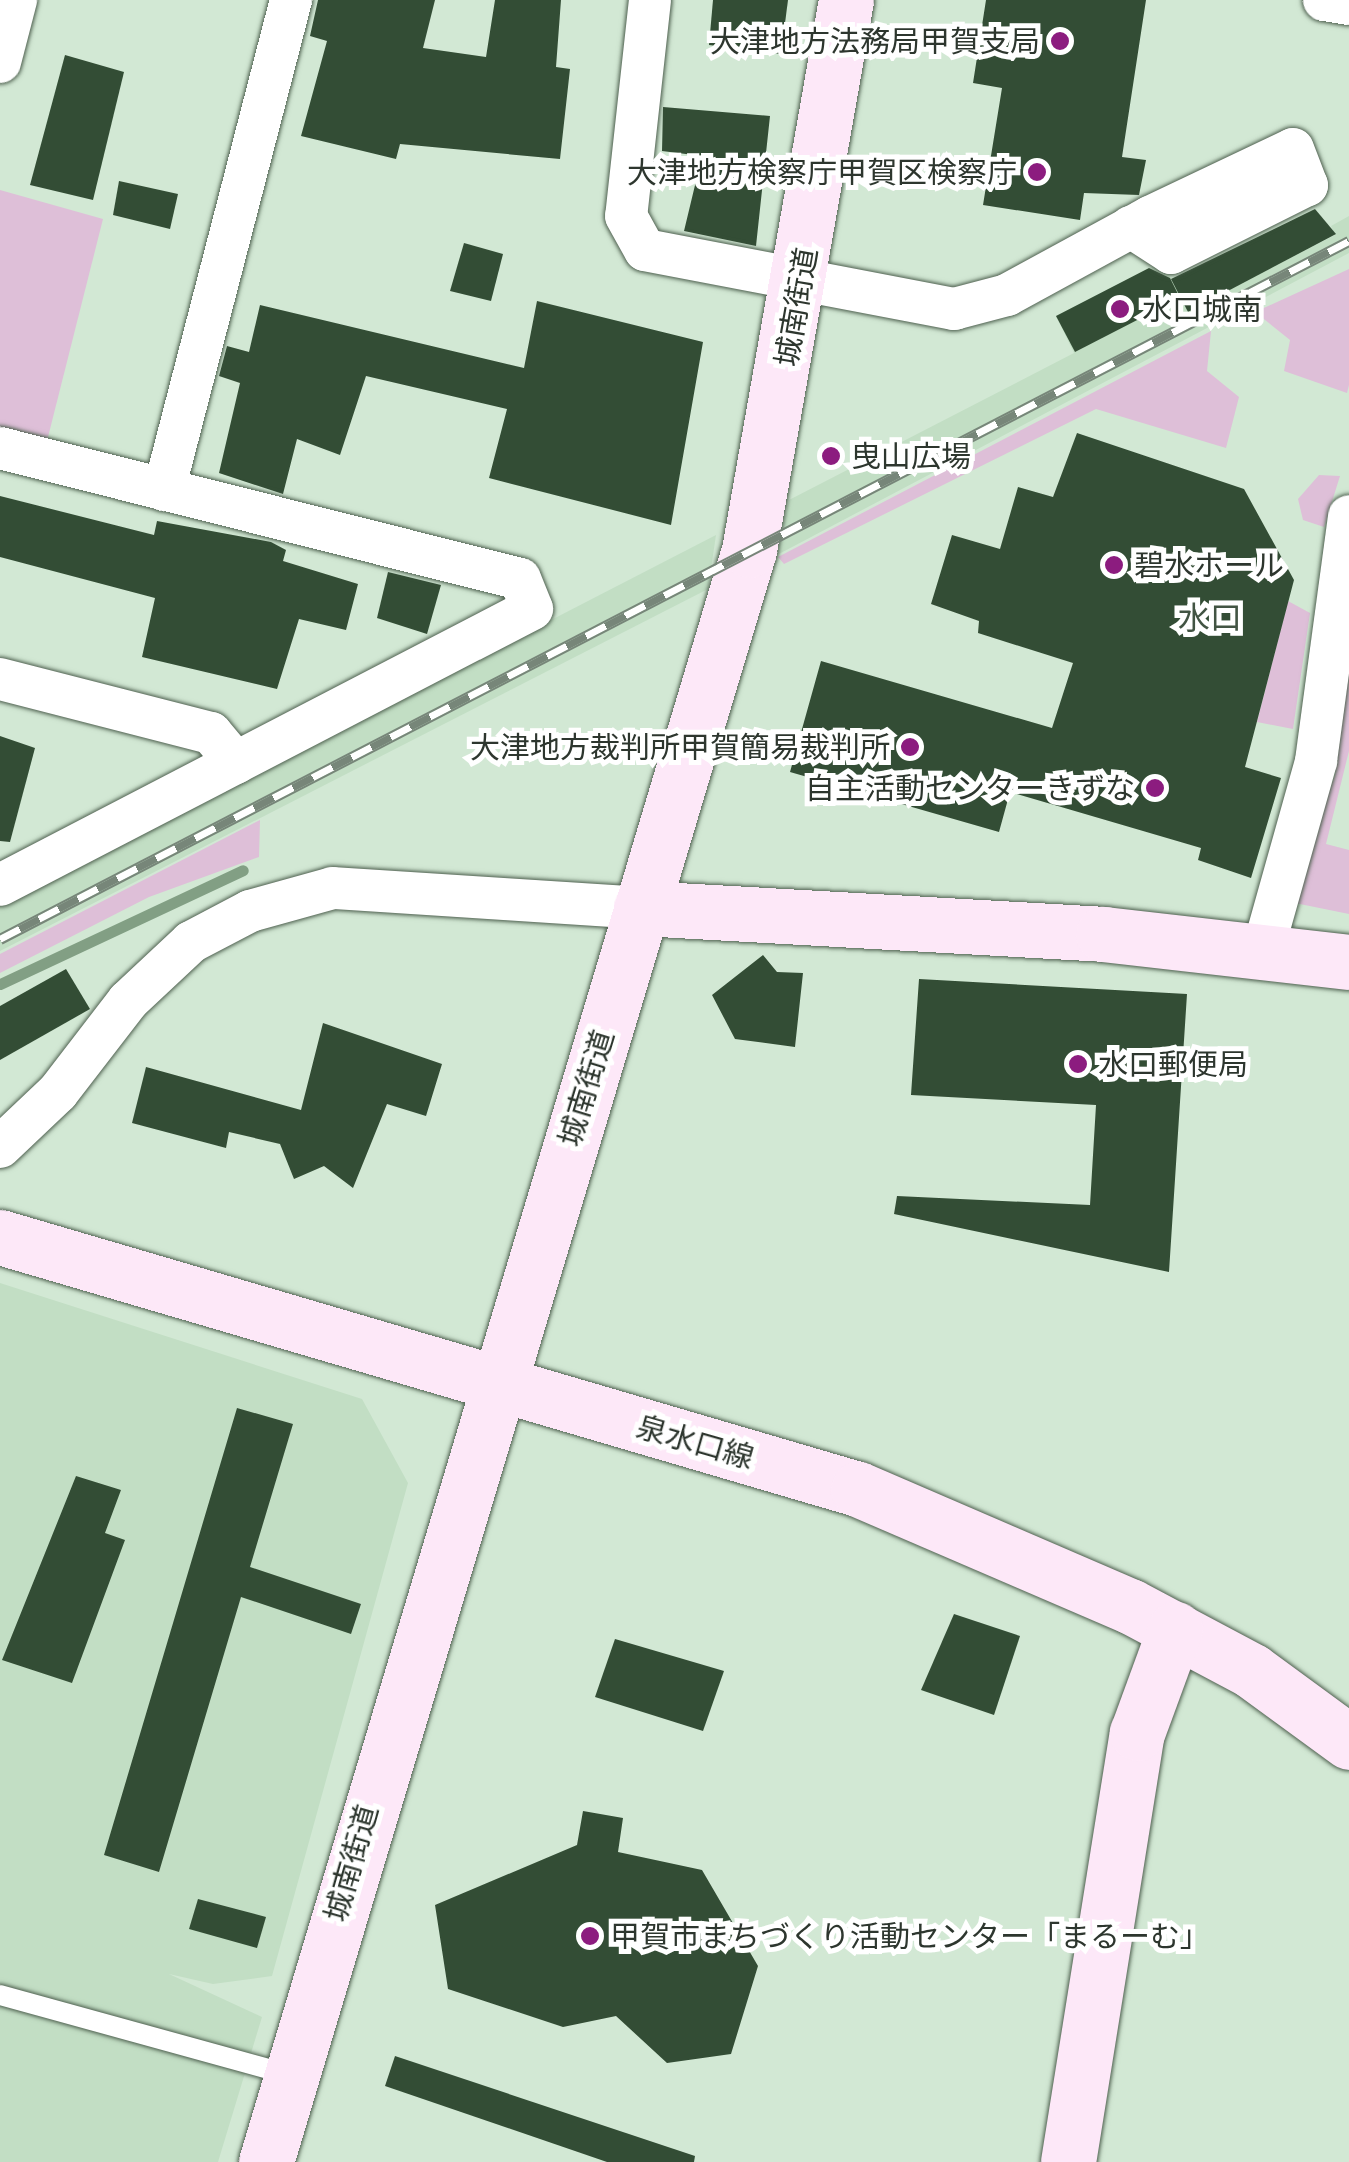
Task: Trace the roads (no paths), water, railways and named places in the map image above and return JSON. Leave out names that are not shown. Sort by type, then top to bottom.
[{"type":"street","points":[[0,62],[16,0]]},
{"type":"street","points":[[164,490],[292,0]]},
{"type":"street","points":[[650,0],[626,216],[645,250],[802,284],[954,310],[1007,295],[1131,227]]},
{"type":"street","name":"城南街道","points":[[266,2162],[750,550],[802,284],[846,0]]},
{"type":"street","points":[[1324,0],[1349,4]]},
{"type":"street","points":[[0,448],[520,579],[532,609],[0,886]]},
{"type":"street","points":[[1262,950],[1316,761],[1343,588],[1349,516]]},
{"type":"street","points":[[0,680],[212,733],[236,763]]},
{"type":"street","points":[[0,1147],[191,942],[292,895],[333,888],[1262,950],[1349,962]]},
{"type":"street","name":"泉水口線","points":[[0,1238],[858,1490],[1175,1629],[1252,1670],[1349,1742]]},
{"type":"street","points":[[1068,2162],[1137,1733],[1175,1629]]},
{"type":"lane","points":[[0,1994],[290,2075]]},
{"type":"waterway","points":[[0,984],[243,870]]},
{"type":"railway","points":[[0,939],[1349,241]]},
{"type":"place","name":"大津地方法務局甲賀支局","points":[[1060,41]]},
{"type":"place","name":"大津地方検察庁甲賀区検察庁","points":[[1037,172]]},
{"type":"place","name":"水口城南","points":[[1120,309]]},
{"type":"place","name":"曳山広場","points":[[831,456]]},
{"type":"place","name":"碧水ホール","points":[[1114,565]]},
{"type":"place","name":"大津地方裁判所甲賀簡易裁判所","points":[[910,747]]},
{"type":"place","name":"自主活動センターきずな","points":[[1155,788]]},
{"type":"place","name":"水口郵便局","points":[[1078,1064]]},
{"type":"place","name":"甲賀市まちづくり活動センター「まるーむ」","points":[[590,1936]]},
{"type":"district","name":"水口","points":[[1210,617]]}]
